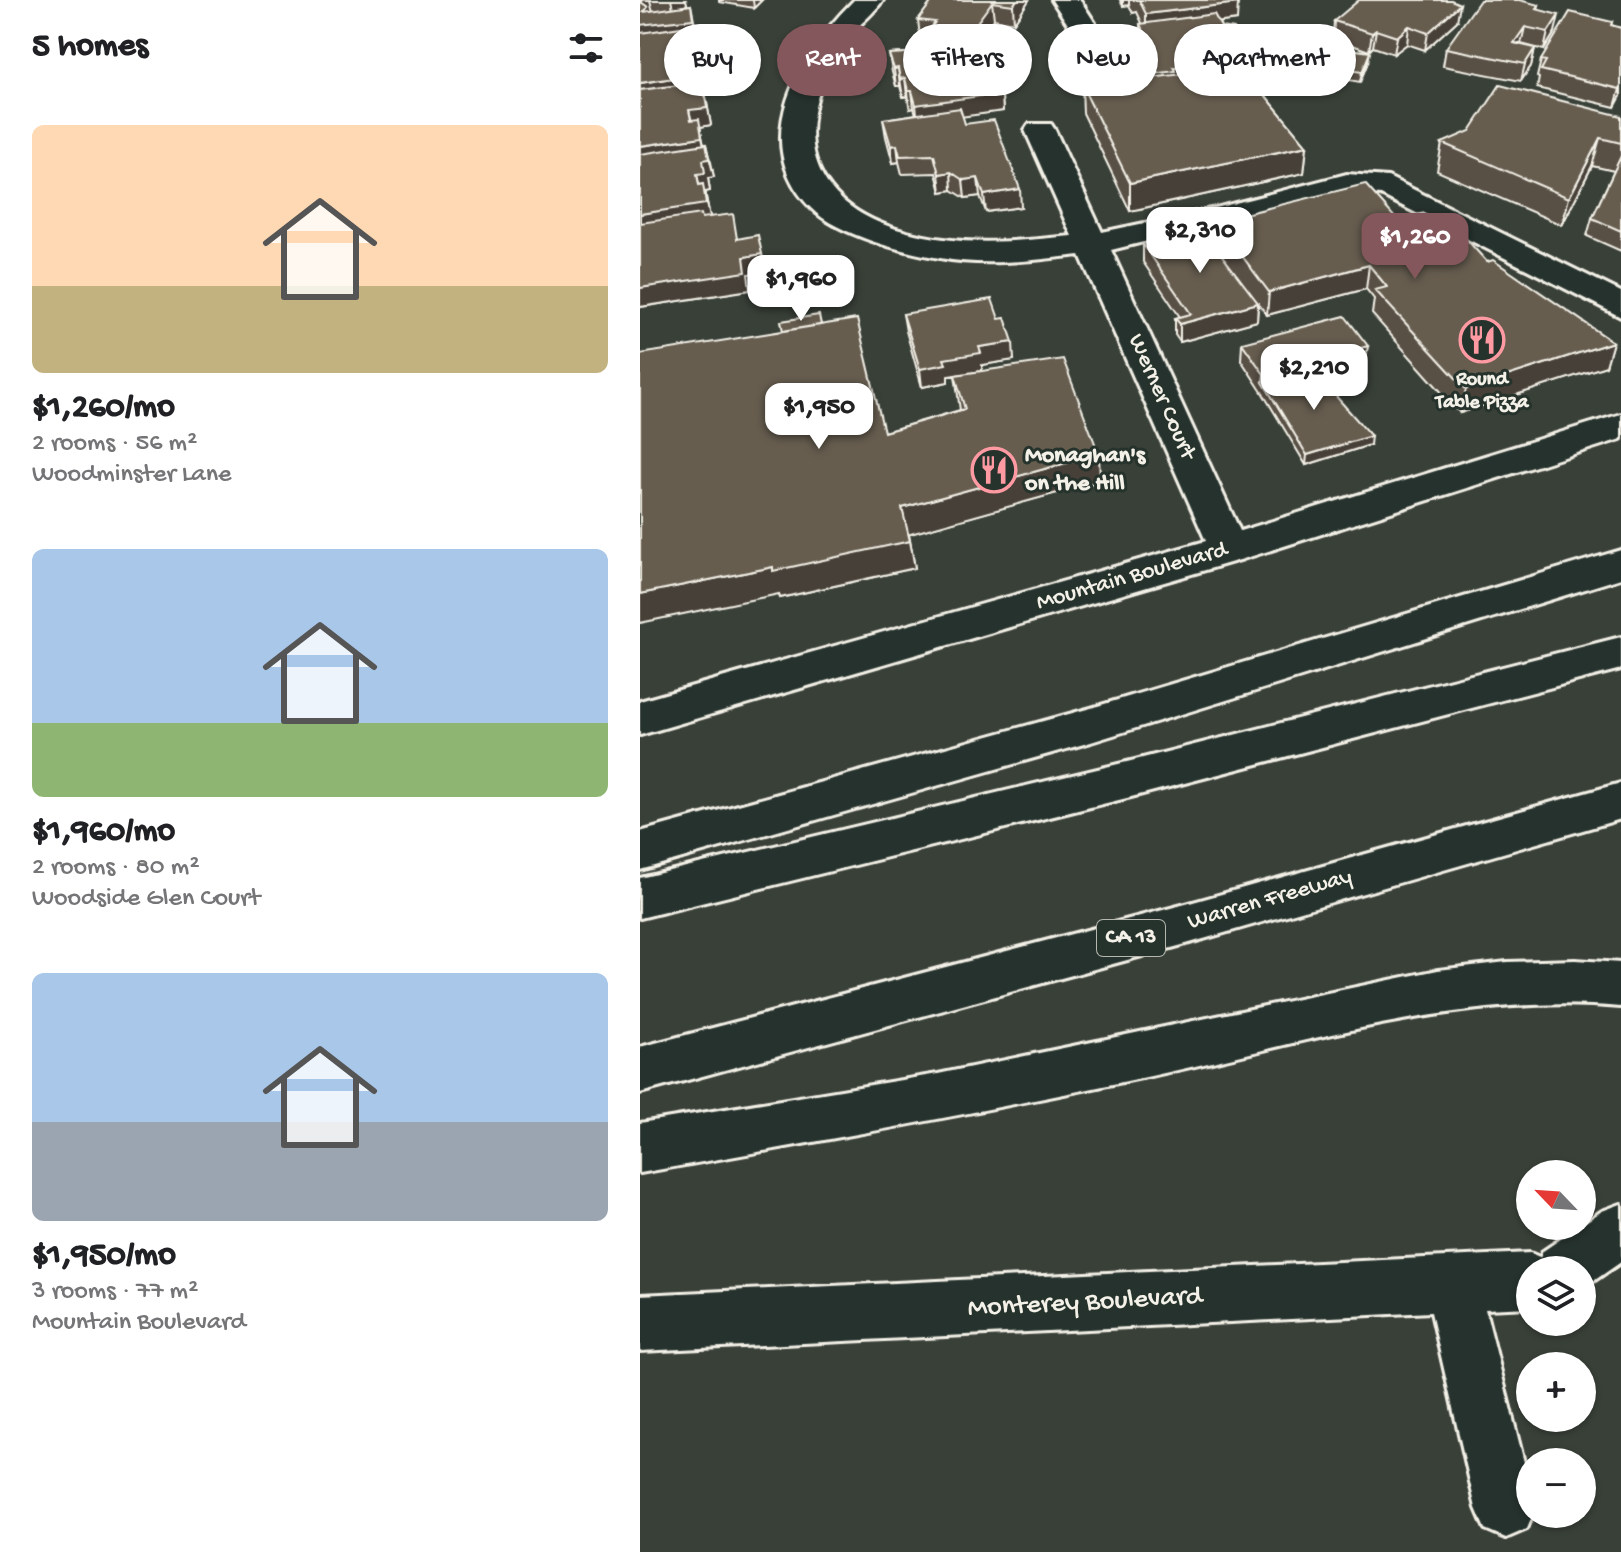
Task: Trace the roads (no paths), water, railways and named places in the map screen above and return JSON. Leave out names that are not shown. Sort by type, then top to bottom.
[{"type":"main road","points":[[869,0],[822,52],[797,119],[800,164],[823,204],[886,239],[988,255],[1094,245],[1347,183],[1373,183],[1400,192],[1621,306]]},
{"type":"main road","name":"Werner Court","points":[[1040,130],[1229,549]]},
{"type":"main road","name":"Mountain Boulevard","points":[[640,718],[1229,549],[1621,426]]},
{"type":"main road","points":[[640,851],[1121,716],[1621,564]]},
{"type":"main road","points":[[640,898],[1131,779],[1621,653]]},
{"type":"main road","name":"Warren Freeway","points":[[640,1070],[1186,924],[1621,801]]},
{"type":"main road","points":[[640,1148],[938,1098],[1500,982],[1561,979],[1621,985]]},
{"type":"main road","points":[[1500,982],[1559,990],[1603,1004],[1621,1017]]},
{"type":"main road","points":[[1583,1256],[1621,1230]]},
{"type":"main road","points":[[1596,1268],[1621,1262]]},
{"type":"main road","name":"Monterey Boulevard","points":[[641,1330],[1516,1281]]},
{"type":"main road","points":[[1452,1286],[1506,1508]]},
{"type":"place","name":"Round Table Pizza","points":[[1482,340]]},
{"type":"place","name":"Monaghan's on the Hill","points":[[994,470]]}]
